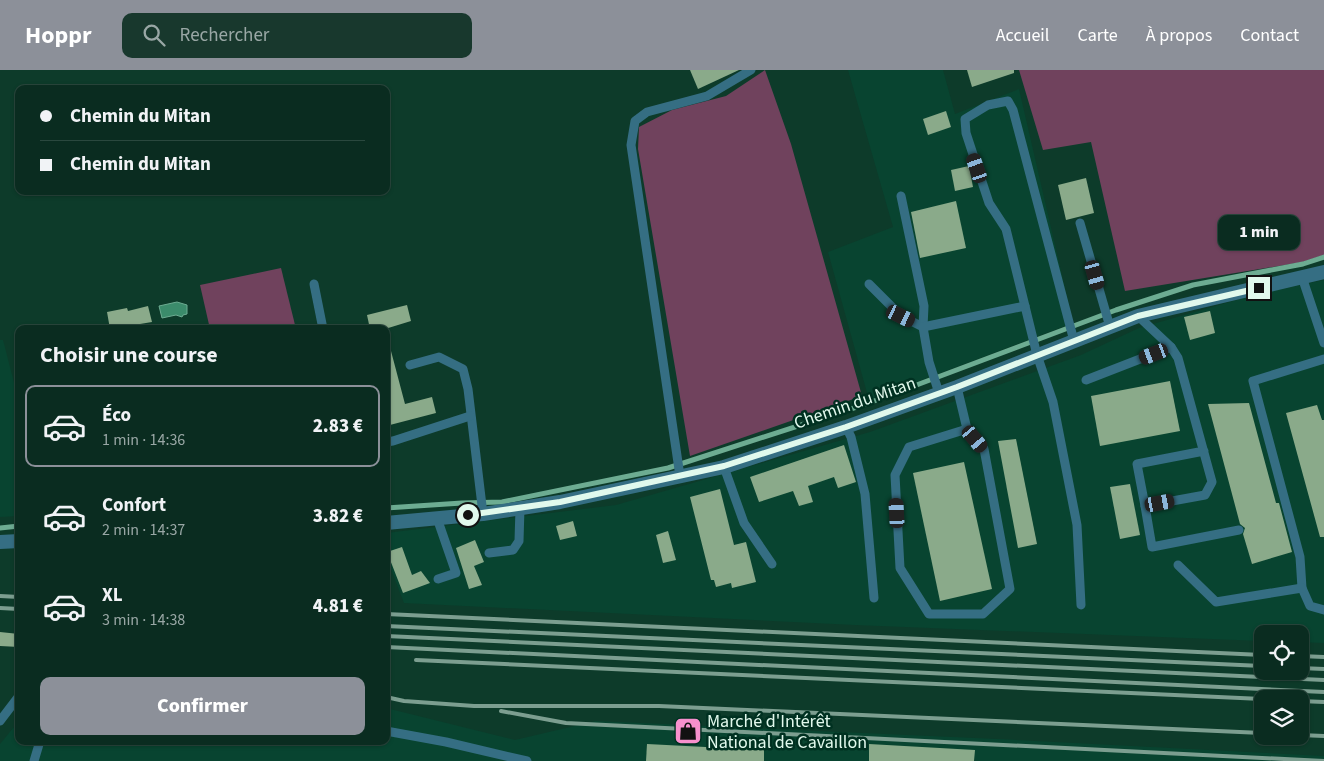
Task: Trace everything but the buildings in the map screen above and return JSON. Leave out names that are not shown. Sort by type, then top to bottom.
[{"type":"street","name":"Chemin du Mitan","points":[[390,523],[483,514],[560,502],[724,466],[846,427],[957,387],[1138,316],[1324,272]]},
{"type":"street","points":[[0,542],[15,541]]},
{"type":"lane","points":[[680,476],[631,145],[635,121],[648,112],[707,96],[747,71]]},
{"type":"lane","points":[[1074,341],[1016,119],[1008,101],[988,105],[965,119],[966,133],[989,203],[1006,229],[1037,356],[1053,402],[1076,525],[1081,604]]},
{"type":"lane","points":[[901,196],[924,306],[923,327],[929,362],[940,393]]},
{"type":"lane","points":[[1080,223],[1110,327]]},
{"type":"lane","points":[[1302,277],[1324,343]]},
{"type":"lane","points":[[314,284],[322,325]]},
{"type":"lane","points":[[869,284],[901,316],[923,327],[1026,306]]},
{"type":"lane","points":[[1138,316],[1171,347],[1178,358],[1212,482],[1205,495],[1145,506]]},
{"type":"lane","points":[[1086,380],[1171,347]]},
{"type":"lane","points":[[410,364],[438,357],[463,369],[468,389],[483,514]]},
{"type":"lane","points":[[1324,359],[1253,381],[1300,557],[1302,588],[1310,606],[1324,610]]},
{"type":"lane","points":[[957,387],[967,429],[984,450],[1010,588],[983,614],[929,614],[900,568],[895,476],[910,447],[967,429]]},
{"type":"lane","points":[[390,441],[470,416]]},
{"type":"lane","points":[[846,427],[851,437],[865,494],[874,598]]},
{"type":"lane","points":[[1204,451],[1137,464],[1152,547],[1239,530]]},
{"type":"lane","points":[[724,466],[744,523],[772,564]]},
{"type":"lane","points":[[488,553],[513,550],[516,546],[519,541],[520,508]]},
{"type":"lane","points":[[437,518],[456,574],[438,579]]},
{"type":"lane","points":[[1178,565],[1216,602],[1302,588]]},
{"type":"lane","points":[[0,721],[15,701]]},
{"type":"lane","points":[[390,732],[446,742],[527,761]]},
{"type":"lane","points":[[34,761],[39,745]]},
{"type":"shaded area","points":[[765,70],[791,144],[862,396],[690,456],[638,149],[639,127],[672,110],[726,96]]},
{"type":"shaded area","points":[[848,70],[943,70],[955,114],[1019,89],[1073,323],[869,400],[828,252],[893,227]]},
{"type":"shaded area","points":[[1019,70],[1324,70],[1324,255],[1303,262],[1125,291],[1091,142],[1043,150]]},
{"type":"shaded area","points":[[281,268],[295,325],[209,325],[200,285]]},
{"type":"shaded area","points":[[1324,280],[1324,643],[1309,642],[1309,625],[1254,625],[1254,641],[855,625],[404,603],[390,566],[390,533],[616,505],[870,432],[1081,355],[1139,328],[1254,295]]},
{"type":"shaded area","points":[[177,302],[187,305],[187,314],[182,317],[176,315],[162,318],[159,306]]},
{"type":"shaded area","points":[[0,340],[3,340],[15,386],[15,516],[0,517]]},
{"type":"shaded area","name":"Marché d'Intérêt National de Cavaillon","points":[[390,709],[515,740],[596,721],[1324,756],[1324,761],[0,761],[0,744],[15,726],[15,745],[390,745]]},
{"type":"waterway","points":[[390,508],[502,502],[668,468],[866,404],[1116,310],[1193,285],[1303,264],[1324,257]]},
{"type":"waterway","points":[[0,528],[15,526]]},
{"type":"railway","points":[[0,596],[15,597]]},
{"type":"railway","points":[[0,608],[15,609]]},
{"type":"railway","points":[[390,614],[1254,655]]},
{"type":"railway","points":[[390,626],[1254,666]]},
{"type":"railway","points":[[390,636],[1324,680]]},
{"type":"railway","points":[[390,647],[1324,692]]},
{"type":"railway","points":[[1309,656],[1324,657]]},
{"type":"railway","points":[[416,660],[1254,699]]},
{"type":"railway","points":[[1309,668],[1324,669]]},
{"type":"railway","points":[[390,698],[404,701],[474,706],[659,706],[1254,733]]},
{"type":"railway","points":[[1309,701],[1324,702]]},
{"type":"railway","points":[[501,711],[566,723],[1324,761]]},
{"type":"railway","points":[[1309,735],[1324,736]]},
{"type":"place","name":"Marché d'Intérêt National de Cavaillon","points":[[688,731]]},
{"type":"route","points":[[468,515],[560,502],[724,466],[846,427],[957,387],[1138,316],[1259,288]]}]
